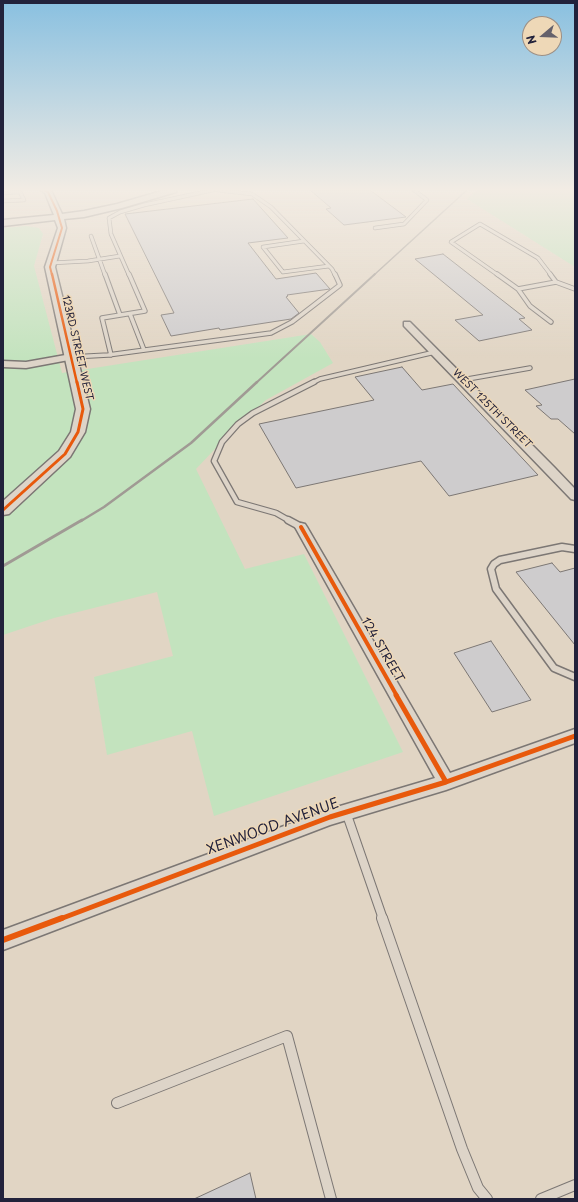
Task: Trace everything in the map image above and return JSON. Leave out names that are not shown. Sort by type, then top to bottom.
[{"type":"street","name":"123RD STREET WEST","points":[[3,510],[65,454],[78,432],[83,409],[50,267],[56,246]]},
{"type":"street","name":"WEST 125TH STREET","points":[[407,324],[575,496]]},
{"type":"street","points":[[3,364],[26,365],[71,358]]},
{"type":"street","name":"124 STREET","points":[[301,527],[446,782]]},
{"type":"street","name":"XENWOOD AVENUE","points":[[3,940],[330,817],[446,782],[575,736]]},
{"type":"lane","points":[[95,246],[120,315]]},
{"type":"lane","points":[[111,355],[102,318],[145,311],[116,246]]},
{"type":"lane","points":[[268,246],[263,247],[283,272],[329,266]]},
{"type":"lane","points":[[71,358],[111,355],[271,333],[292,322],[340,285],[329,266],[310,246]]},
{"type":"lane","points":[[458,246],[518,288],[530,306],[551,322]]},
{"type":"lane","points":[[518,246],[538,258],[556,282]]},
{"type":"lane","points":[[51,263],[120,256]]},
{"type":"lane","points":[[518,288],[556,282],[575,289]]},
{"type":"lane","points":[[130,314],[144,350]]},
{"type":"lane","points":[[301,527],[276,513],[237,502],[214,461],[222,442],[238,424],[252,413],[320,379],[435,352]]},
{"type":"lane","points":[[462,380],[530,368]]},
{"type":"lane","points":[[575,550],[562,547],[500,560],[494,564],[491,570],[496,589],[554,668],[575,677]]},
{"type":"lane","points":[[346,812],[462,1149],[478,1188],[487,1199]]},
{"type":"lane","points":[[117,1103],[287,1036],[331,1199]]},
{"type":"lane","points":[[541,1199],[575,1185]]},
{"type":"green space","points":[[3,246],[40,246],[34,266],[62,373],[311,334],[320,342],[333,363],[266,400],[232,431],[196,469],[245,569],[304,554],[403,752],[214,816],[192,731],[107,755],[94,677],[173,656],[157,592],[54,618],[3,635]]},
{"type":"green space","points":[[542,246],[575,246],[575,267]]},
{"type":"building","points":[[141,246],[250,246],[276,279],[316,273],[330,289],[287,295],[288,296],[286,297],[299,313],[291,319],[220,330],[219,328],[171,336],[161,315],[174,313]]},
{"type":"building","points":[[443,254],[525,318],[519,319],[532,330],[479,341],[455,320],[483,315],[415,259]]},
{"type":"building","points":[[402,367],[422,390],[453,384],[538,475],[449,496],[421,461],[296,488],[259,424],[374,400],[355,377]]},
{"type":"building","points":[[575,379],[575,434],[558,419],[551,419],[536,406],[542,405],[525,390]]},
{"type":"building","points":[[552,563],[560,572],[575,568],[575,645],[516,572]]},
{"type":"building","points":[[491,641],[531,700],[492,712],[454,653]]},
{"type":"building","points":[[250,1173],[256,1199],[194,1199]]},
{"type":"railway","points":[[374,275],[406,246]]},
{"type":"railway","points":[[256,383],[375,274]]},
{"type":"railway","points":[[81,521],[104,507],[191,443],[257,382]]},
{"type":"railway","points":[[3,566],[82,520]]},
{"type":"cycle path","points":[[3,510],[65,454],[78,432],[83,409],[50,267],[56,246]]},
{"type":"cycle path","points":[[301,527],[446,782]]},
{"type":"cycle path","points":[[3,940],[330,817],[446,782],[575,736]]}]
